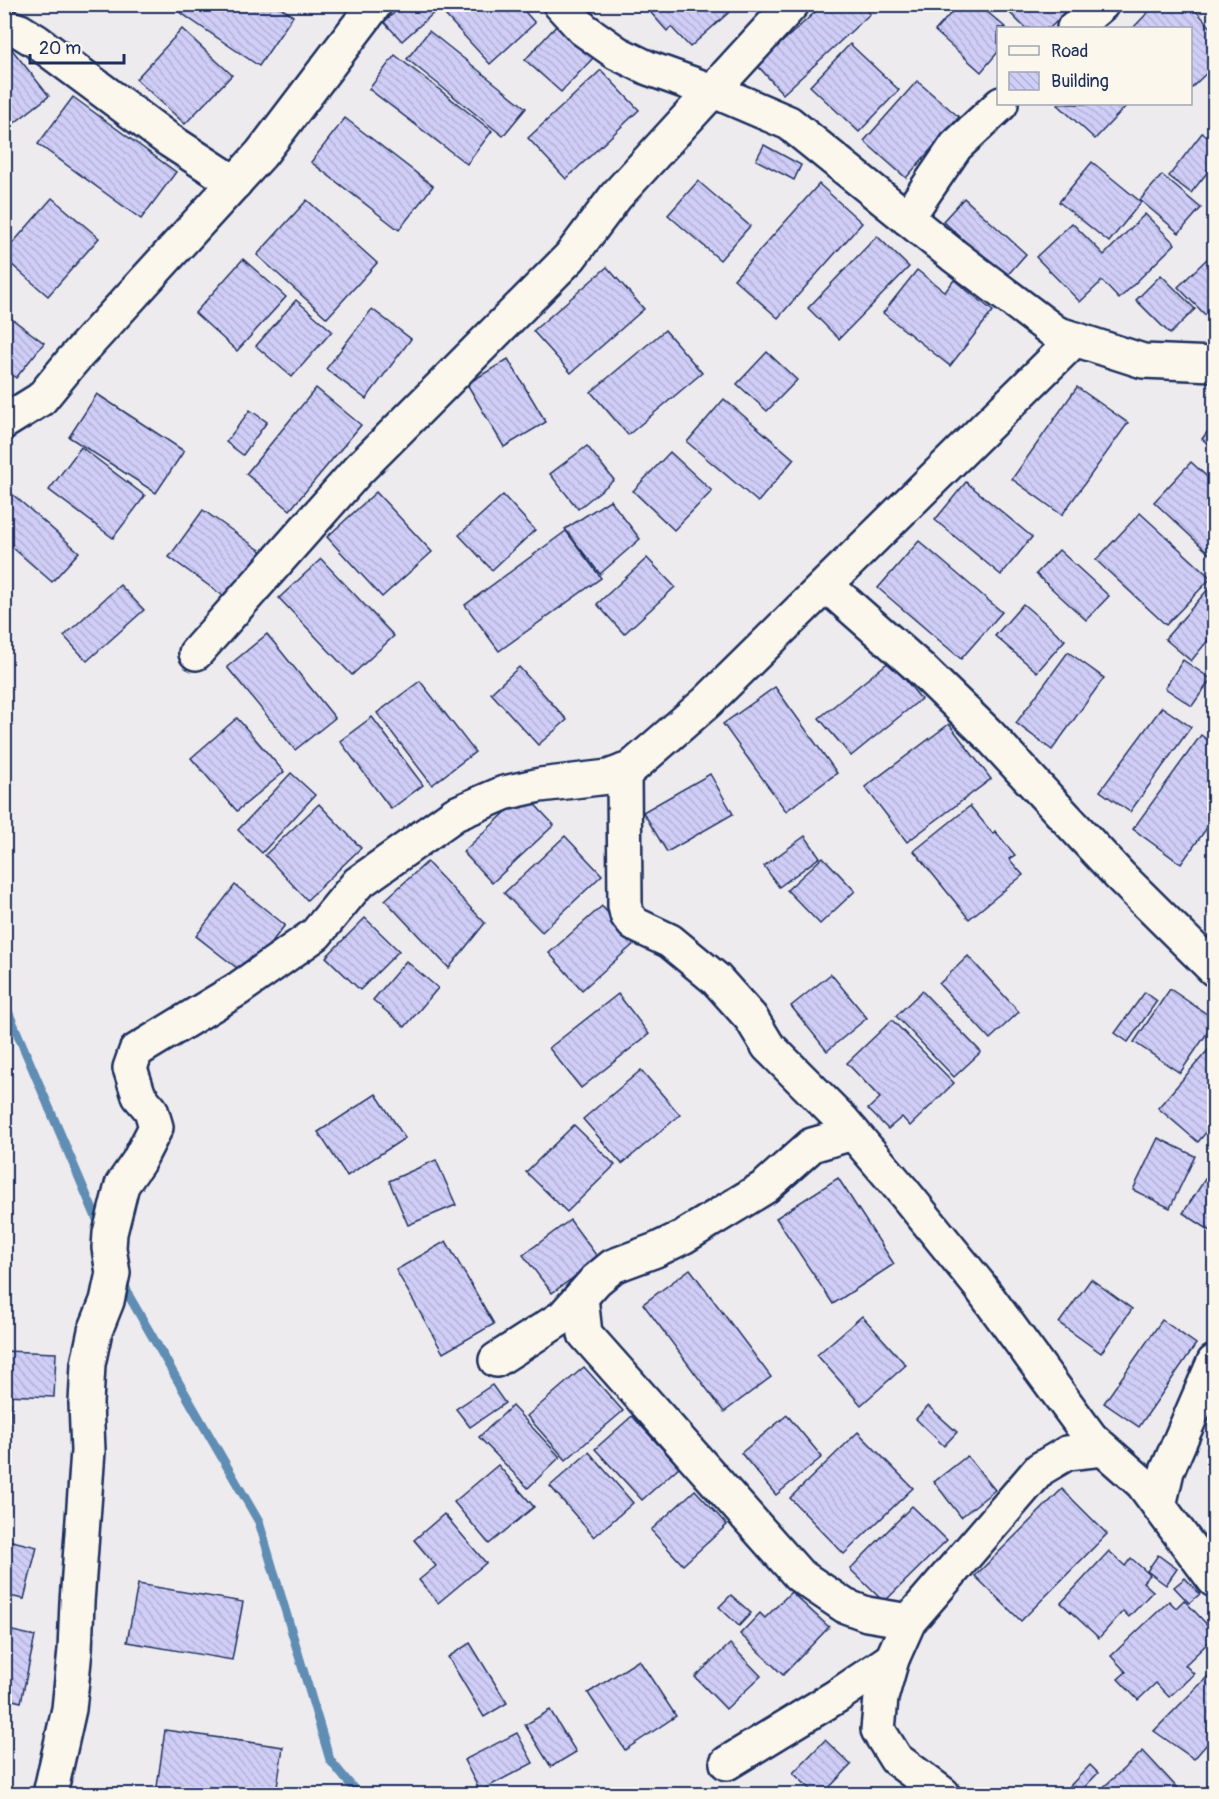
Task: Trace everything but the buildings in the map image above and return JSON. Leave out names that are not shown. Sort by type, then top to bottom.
[{"type":"street","points":[[4,422],[41,399],[72,361],[261,154],[375,4]]},
{"type":"street","points":[[560,4],[583,29],[617,53],[648,68],[711,90],[789,123],[1056,333],[1143,361],[1215,364]]},
{"type":"street","points":[[196,653],[358,470],[570,257],[616,196],[792,4]]},
{"type":"street","points":[[1075,27],[1102,4]]},
{"type":"street","points":[[4,27],[20,31],[36,41],[169,140],[235,183]]},
{"type":"street","points":[[907,218],[956,146],[1000,105]]},
{"type":"street","points":[[50,1794],[69,1710],[75,1650],[88,1451],[86,1403],[88,1364],[113,1273],[110,1233],[122,1185],[138,1162],[156,1126],[151,1110],[140,1096],[130,1068],[136,1051],[238,989],[316,934],[358,883],[455,814],[504,793],[540,785],[608,777],[630,769],[707,702],[1075,339]]},
{"type":"street","points":[[826,585],[920,668],[989,735],[1120,876],[1215,969]]},
{"type":"street","points":[[624,771],[625,906],[627,915],[634,924],[670,940],[716,978],[751,1018],[768,1046],[853,1133],[902,1190],[979,1285],[1091,1438],[1102,1449],[1156,1487],[1215,1580]]},
{"type":"street","points":[[496,1360],[563,1317],[596,1280],[613,1266],[656,1250],[682,1237],[765,1187],[812,1145],[853,1133]]},
{"type":"street","points":[[581,1298],[585,1334],[799,1575],[845,1606],[867,1614],[909,1621]]},
{"type":"street","points":[[1156,1487],[1215,1362]]},
{"type":"street","points":[[943,1794],[896,1760],[878,1730],[881,1698],[892,1659],[909,1621],[1040,1469],[1068,1453],[1102,1449]]},
{"type":"street","points":[[727,1763],[837,1696],[892,1659]]},
{"type":"waterway","points":[[4,1002],[101,1229]]},
{"type":"waterway","points":[[122,1278],[129,1296],[259,1522],[330,1760],[358,1794]]}]
